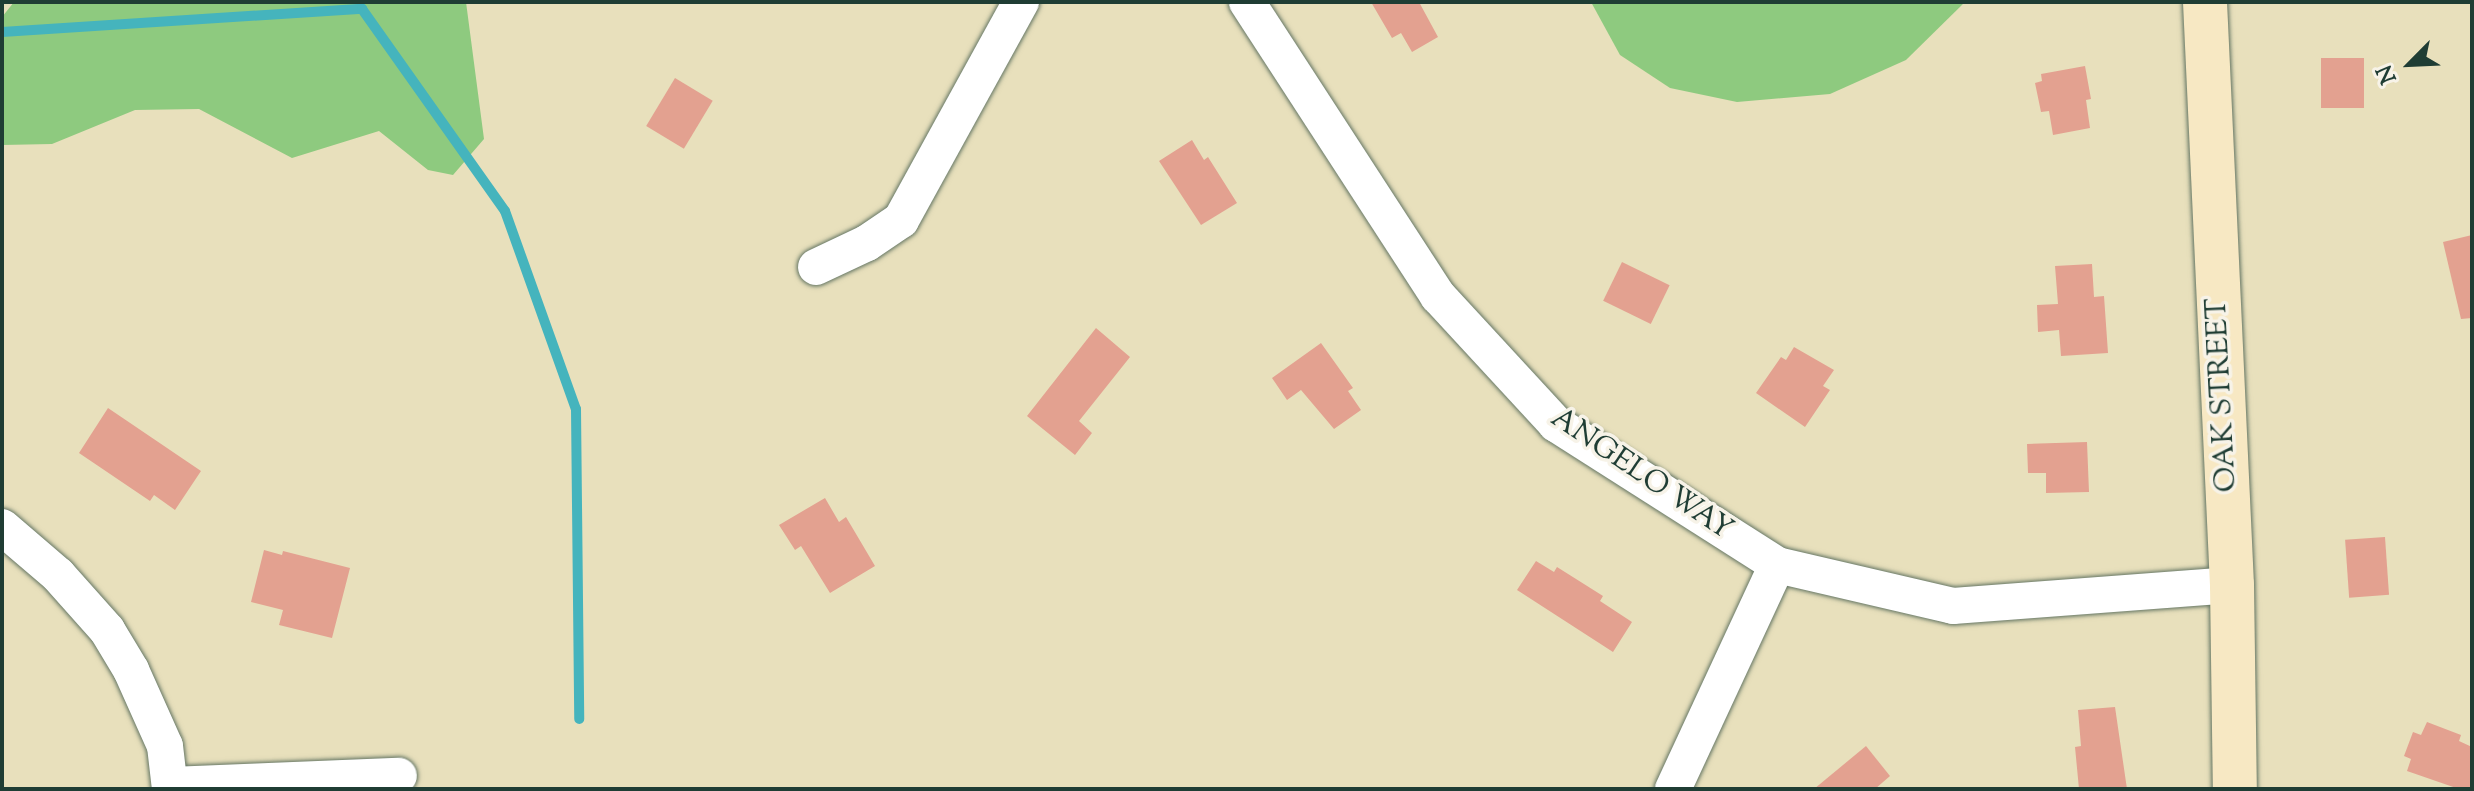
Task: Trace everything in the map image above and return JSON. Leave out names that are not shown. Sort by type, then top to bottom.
[{"type":"main road","name":"OAK STREET","points":[[2205,2],[2232,585],[2235,789]]},
{"type":"street","points":[[816,267],[867,243],[901,220],[1021,2]]},
{"type":"street","name":"ANGELO WAY","points":[[1247,2],[1438,296],[1556,424],[1777,565],[1953,606],[2232,585]]},
{"type":"street","points":[[2,527],[58,575],[107,630],[131,670],[165,746],[170,787],[399,776]]},
{"type":"street","points":[[1673,789],[1777,565]]},
{"type":"green space","points":[[14,2],[466,2],[484,139],[453,175],[428,170],[379,131],[292,158],[199,109],[135,110],[52,144],[2,145],[2,17]]},
{"type":"green space","points":[[1591,2],[1965,2],[1906,60],[1830,94],[1737,102],[1670,88],[1620,55]]},
{"type":"building","points":[[1371,2],[1419,2],[1438,37],[1412,52],[1401,33],[1392,38]]},
{"type":"building","points":[[2321,58],[2364,58],[2364,108],[2321,108]]},
{"type":"building","points":[[2085,66],[2091,99],[2086,100],[2090,128],[2053,135],[2049,111],[2041,112],[2035,83],[2042,81],[2041,74]]},
{"type":"building","points":[[675,78],[713,101],[684,149],[646,126]]},
{"type":"building","points":[[1192,140],[1204,160],[1208,157],[1237,203],[1201,225],[1159,161]]},
{"type":"building","points":[[2472,235],[2472,318],[2461,319],[2443,242]]},
{"type":"building","points":[[1622,262],[1670,285],[1651,324],[1603,301]]},
{"type":"building","points":[[2092,264],[2094,297],[2104,296],[2108,353],[2061,356],[2059,330],[2038,332],[2037,305],[2058,304],[2055,266]]},
{"type":"building","points":[[1096,328],[1130,357],[1079,421],[1092,433],[1075,455],[1027,416]]},
{"type":"building","points":[[1321,343],[1353,388],[1348,391],[1361,410],[1334,429],[1301,390],[1287,400],[1272,378]]},
{"type":"building","points":[[1794,347],[1834,370],[1823,386],[1830,390],[1805,427],[1756,393],[1781,357],[1786,360]]},
{"type":"building","points":[[108,408],[201,471],[175,510],[154,495],[150,501],[79,453]]},
{"type":"building","points":[[2087,442],[2089,492],[2046,493],[2046,473],[2028,473],[2027,444]]},
{"type":"building","points":[[825,498],[839,522],[846,517],[875,566],[830,593],[801,546],[795,550],[779,525]]},
{"type":"building","points":[[2385,537],[2389,595],[2349,598],[2345,540]]},
{"type":"building","points":[[264,550],[282,555],[283,551],[350,568],[332,638],[279,625],[283,610],[251,602]]},
{"type":"building","points":[[1536,561],[1554,572],[1557,567],[1603,596],[1600,601],[1632,622],[1613,652],[1517,590]]},
{"type":"building","points":[[2115,707],[2127,789],[2079,789],[2075,747],[2081,746],[2078,710]]},
{"type":"building","points":[[2427,722],[2461,735],[2459,741],[2472,747],[2472,789],[2459,789],[2407,771],[2411,759],[2404,756],[2413,732],[2421,735]]},
{"type":"building","points":[[1866,746],[1890,776],[1875,789],[1814,789]]},
{"type":"waterway","points":[[2,32],[362,9],[505,211],[576,409],[579,719]]}]
